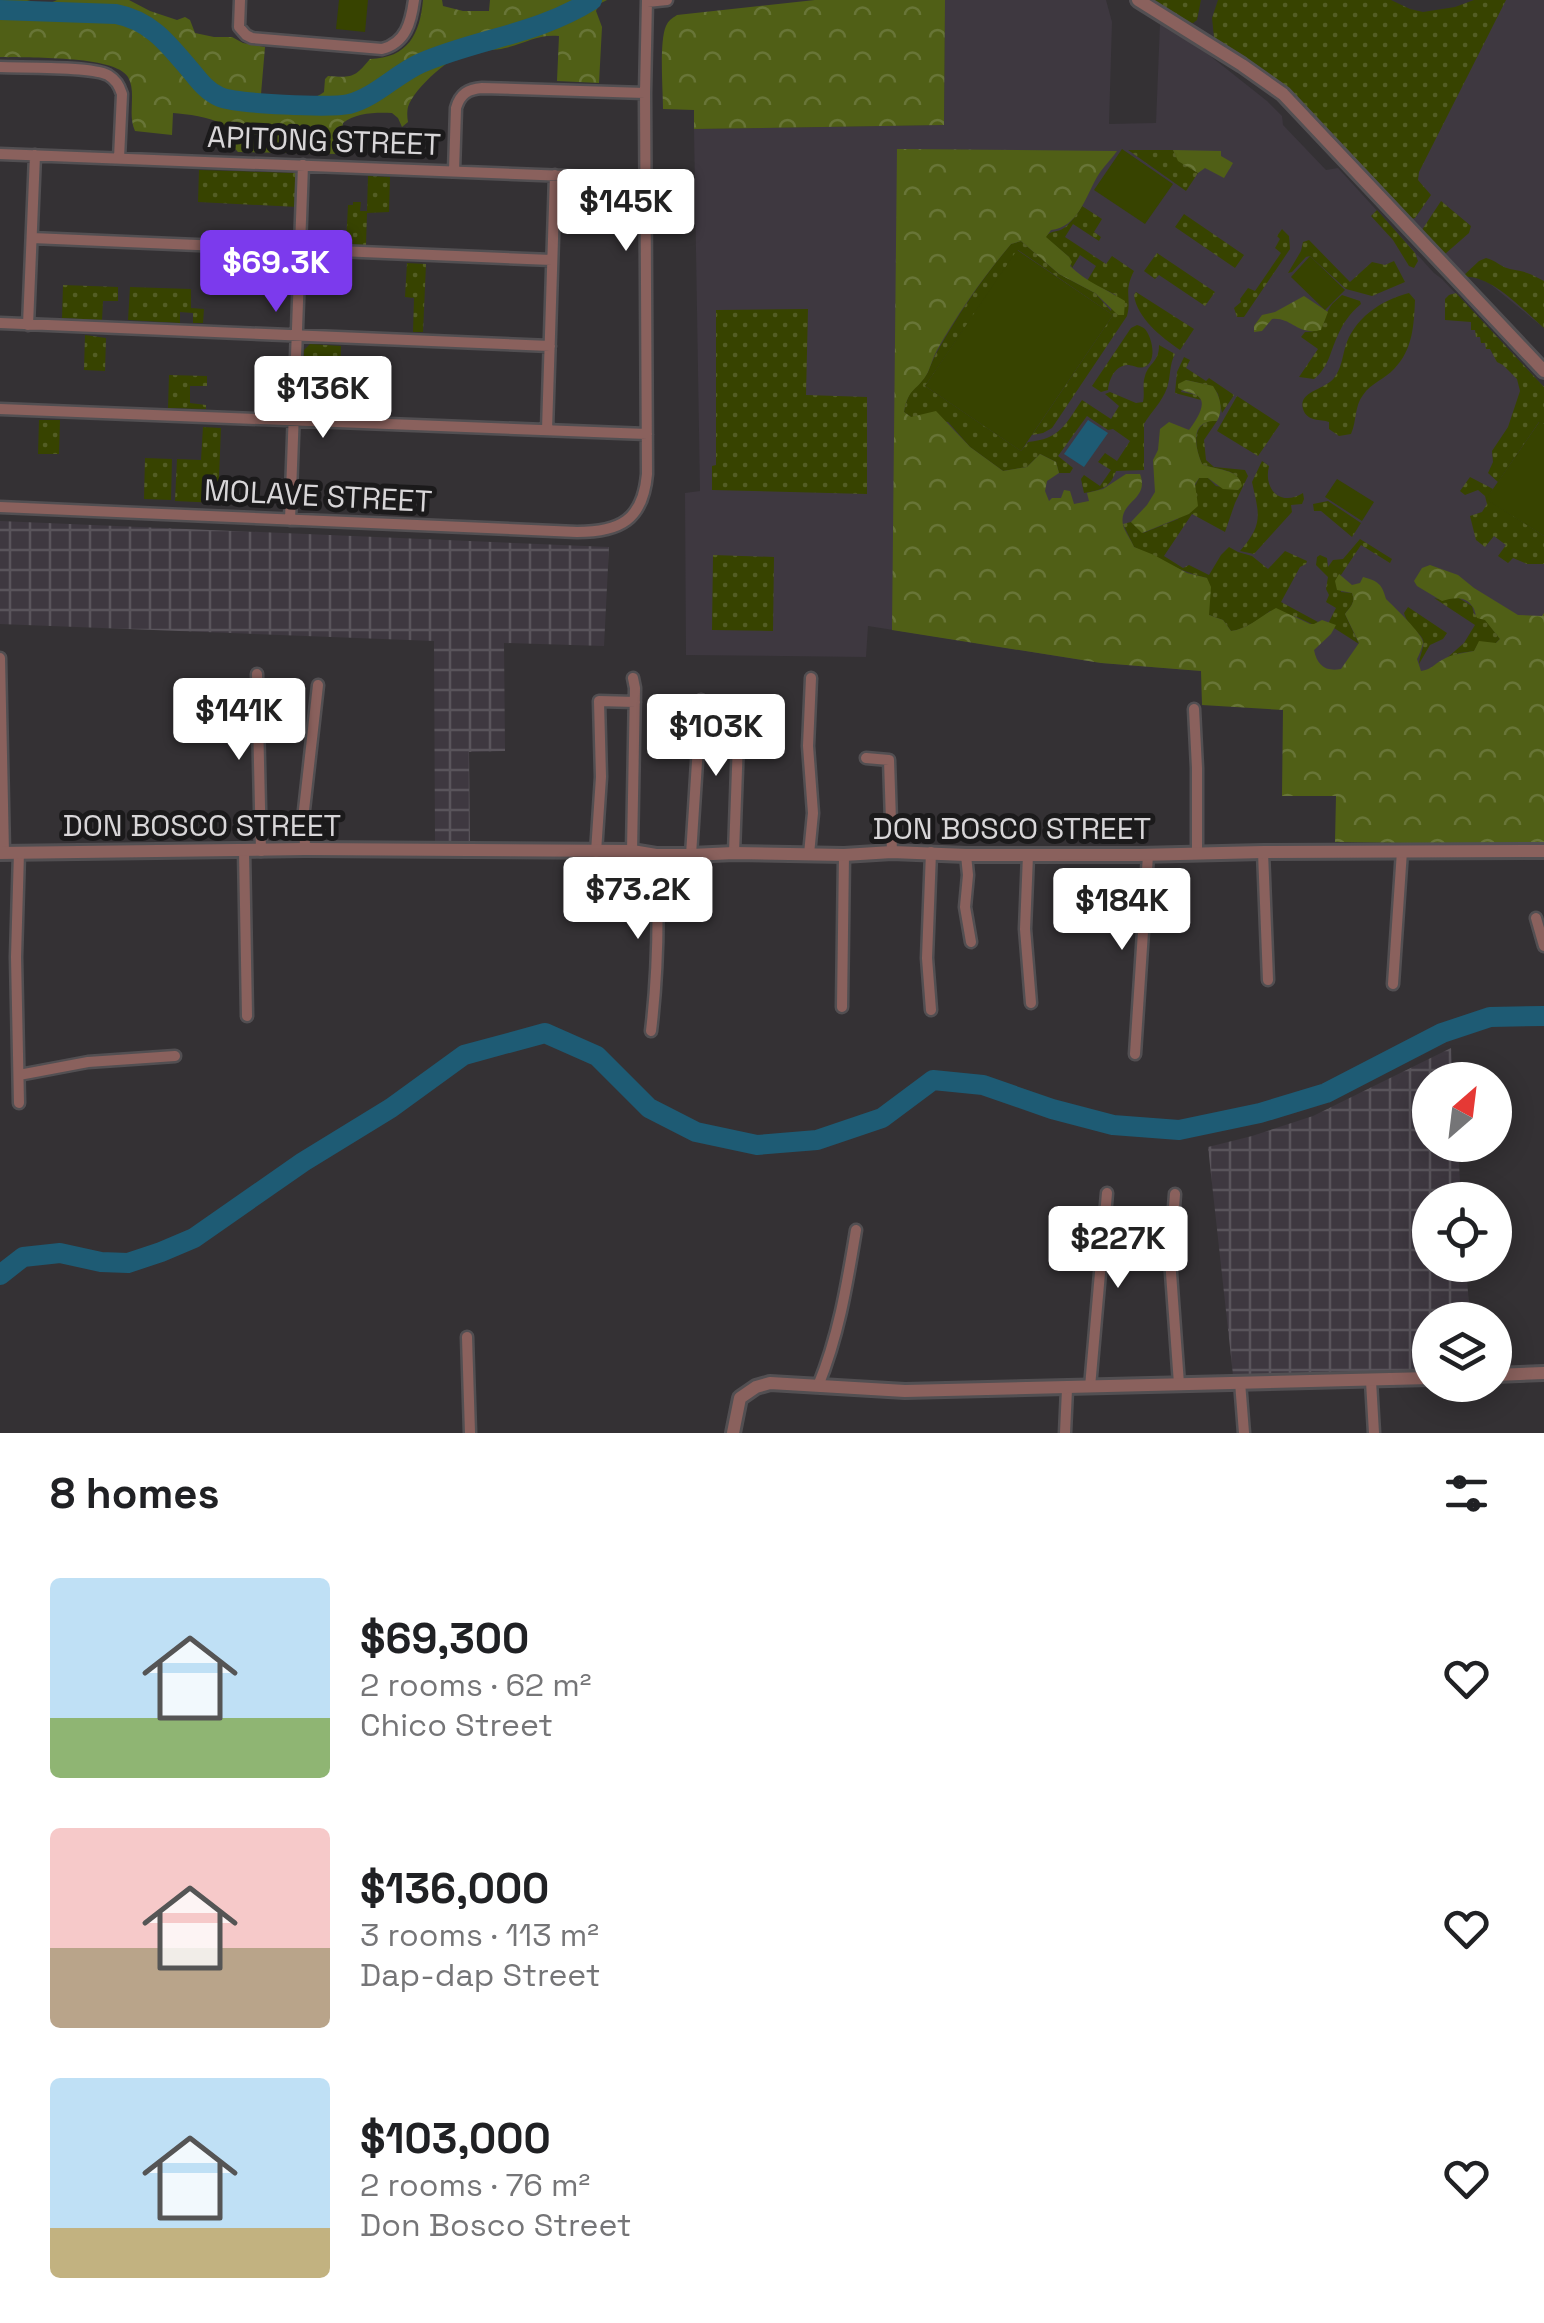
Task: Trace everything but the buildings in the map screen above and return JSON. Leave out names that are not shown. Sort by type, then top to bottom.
[{"type":"street","points":[[240,0],[239,27],[252,38],[382,49],[402,38],[410,23],[414,0]]},
{"type":"street","points":[[0,409],[647,434],[647,1],[667,0]]},
{"type":"street","points":[[1138,0],[1283,94],[1544,372]]},
{"type":"street","points":[[0,67],[94,71],[113,78],[122,94],[119,158]]},
{"type":"street","points":[[454,171],[456,108],[467,91],[482,88],[645,93]]},
{"type":"street","name":"APITONG STREET","points":[[0,154],[645,179]]},
{"type":"street","points":[[28,324],[35,155]]},
{"type":"street","points":[[290,520],[302,165]]},
{"type":"street","points":[[547,430],[555,176]]},
{"type":"street","points":[[32,238],[552,260]]},
{"type":"street","points":[[0,324],[550,346]]},
{"type":"street","name":"MOLAVE STREET","points":[[0,506],[577,532],[614,528],[630,518],[644,497],[647,434]]},
{"type":"street","points":[[0,658],[16,956],[19,1103]]},
{"type":"street","points":[[257,674],[260,851]]},
{"type":"street","points":[[632,851],[633,678]]},
{"type":"street","points":[[809,854],[813,812],[808,746],[811,678]]},
{"type":"street","points":[[304,849],[304,810],[318,685]]},
{"type":"street","points":[[691,855],[701,700]]},
{"type":"street","points":[[596,852],[601,777],[599,702],[635,702]]},
{"type":"street","points":[[1194,709],[1197,853]]},
{"type":"street","points":[[734,853],[740,713]]},
{"type":"street","points":[[866,758],[889,760],[892,852]]},
{"type":"street","name":"DON BOSCO STREET","points":[[8,853],[304,849],[632,851],[656,855],[1544,851]]},
{"type":"street","points":[[244,850],[247,1016]]},
{"type":"street","points":[[1393,984],[1402,851]]},
{"type":"street","points":[[931,852],[931,1010]]},
{"type":"street","points":[[1264,852],[1268,980]]},
{"type":"street","points":[[1135,1054],[1148,854]]},
{"type":"street","points":[[651,1031],[659,918],[656,855]]},
{"type":"street","points":[[842,1007],[844,855]]},
{"type":"street","points":[[966,855],[965,907],[970,942]]},
{"type":"street","points":[[1028,855],[1025,928],[1031,1002]]},
{"type":"street","points":[[1536,918],[1544,946]]},
{"type":"street","points":[[19,1075],[88,1062],[176,1056]]},
{"type":"street","points":[[1090,1387],[1107,1193]]},
{"type":"street","points":[[1175,1194],[1170,1259],[1178,1384]]},
{"type":"street","points":[[818,1386],[840,1322],[856,1230]]},
{"type":"street","points":[[466,1337],[470,1433]]},
{"type":"street","points":[[1512,1375],[1544,1374]]},
{"type":"street","points":[[733,1433],[740,1398],[756,1386],[770,1383],[905,1391],[1412,1379]]},
{"type":"street","points":[[1371,1381],[1374,1433]]},
{"type":"street","points":[[1240,1382],[1244,1433]]},
{"type":"street","points":[[1065,1433],[1066,1389]]},
{"type":"shaded area","points":[[945,0],[1106,0],[1112,22],[1109,124],[1156,123],[1160,23],[1209,55],[1267,101],[1282,116],[1283,125],[1326,170],[1338,168],[1544,387],[1544,689],[1101,663],[868,626],[866,657],[686,655],[685,493],[700,491],[694,129],[944,125]]},
{"type":"shaded area","points":[[1485,0],[1544,0],[1544,328],[1489,283],[1475,276],[1463,278],[1381,191]]},
{"type":"shaded area","points":[[0,521],[609,547],[604,646],[504,643],[505,751],[469,752],[470,841],[435,841],[434,641],[0,624]]},
{"type":"shaded area","points":[[1451,1048],[1452,1062],[1423,1062]]},
{"type":"shaded area","points":[[1412,1067],[1412,1162],[1459,1162],[1460,1182],[1412,1182],[1412,1282],[1467,1282],[1469,1302],[1412,1302],[1412,1370],[1233,1375],[1208,1147],[1313,1116]]},
{"type":"green space","points":[[0,0],[46,5],[57,0],[129,0],[177,20],[185,17],[195,33],[232,37],[265,47],[261,94],[294,101],[324,92],[328,76],[353,75],[370,59],[403,49],[415,33],[423,0],[442,0],[443,6],[463,11],[489,11],[490,0],[607,0],[596,11],[602,27],[599,83],[557,81],[559,36],[466,52],[446,64],[418,90],[408,107],[408,122],[402,127],[392,113],[360,115],[343,123],[339,154],[238,152],[222,124],[185,114],[173,113],[172,135],[135,131],[131,83],[120,70],[89,61],[0,57]]},
{"type":"green space","points":[[339,0],[368,0],[365,32],[336,29]]},
{"type":"green space","points":[[815,0],[945,0],[944,125],[694,129],[694,110],[663,109],[663,43],[666,26],[677,15]]},
{"type":"green space","points":[[1151,0],[1201,0],[1197,20],[1187,22]]},
{"type":"green space","points":[[1218,0],[1391,0],[1423,12],[1474,0],[1506,0],[1419,172],[1418,180],[1431,195],[1415,218],[1404,216],[1271,75],[1214,37],[1212,18]]},
{"type":"green space","points":[[897,149],[1117,151],[1074,217],[1046,237],[1069,257],[1076,272],[1125,301],[1124,315],[1118,315],[1095,293],[1059,274],[1021,241],[1011,244],[954,322],[928,372],[908,398],[904,412],[911,417],[936,411],[970,447],[1003,471],[1027,467],[1040,454],[1056,462],[1059,473],[1047,481],[1045,491],[1049,501],[1061,498],[1064,490],[1070,491],[1074,504],[1089,501],[1087,493],[1103,489],[1126,474],[1140,474],[1141,490],[1123,517],[1134,547],[1187,573],[1207,578],[1211,587],[1209,615],[1223,620],[1231,631],[1276,608],[1310,624],[1322,620],[1336,625],[1314,650],[1317,660],[1326,668],[1341,669],[1359,643],[1345,614],[1353,596],[1337,590],[1335,581],[1339,574],[1352,585],[1360,583],[1363,577],[1381,587],[1386,599],[1422,639],[1417,659],[1421,671],[1450,656],[1474,651],[1479,641],[1496,643],[1500,639],[1485,620],[1477,618],[1466,600],[1442,601],[1417,586],[1414,581],[1422,568],[1430,565],[1458,575],[1518,615],[1544,613],[1544,845],[1335,842],[1336,796],[1282,796],[1283,710],[1202,705],[1201,671],[1101,663],[892,630]]},
{"type":"green space","points":[[1122,149],[1173,184],[1145,224],[1094,190]]},
{"type":"green space","points":[[1128,150],[1173,150],[1179,161],[1198,173],[1186,191]]},
{"type":"green space","points":[[1173,150],[1221,151],[1221,156],[1233,163],[1224,178],[1205,168],[1198,173],[1178,161]]},
{"type":"green space","points":[[199,170],[296,173],[298,207],[198,202]]},
{"type":"green space","points":[[368,176],[390,177],[389,212],[367,213],[366,245],[346,244],[348,205],[361,202],[360,211],[367,211]]},
{"type":"green space","points":[[1441,201],[1471,226],[1469,233],[1445,254],[1422,230]]},
{"type":"green space","points":[[1082,206],[1102,219],[1094,232],[1101,237],[1099,241],[1073,224],[1065,237],[1106,264],[1112,256],[1134,271],[1127,316],[1052,428],[1032,435],[1113,315],[1018,250],[925,386],[1021,451],[1028,442],[1048,438],[1061,429],[1082,400],[1111,419],[1119,406],[1105,394],[1143,402],[1145,376],[1159,345],[1175,354],[1165,393],[1144,424],[1144,470],[1116,471],[1104,487],[1084,493],[1084,475],[1100,486],[1111,470],[1098,462],[1105,453],[1117,461],[1130,441],[1087,416],[1058,456],[1073,468],[1070,473],[1059,473],[1056,462],[1040,454],[1027,467],[1003,471],[970,447],[948,422],[911,417],[904,412],[908,397],[928,372],[954,322],[1011,244],[1021,241],[1059,274],[1095,293],[1111,311],[1116,295],[1087,281],[1096,266],[1080,255],[1072,268],[1069,257],[1045,237],[1066,226]]},
{"type":"green space","points":[[1377,210],[1415,253],[1418,261],[1414,268],[1371,216]]},
{"type":"green space","points":[[1184,214],[1244,255],[1235,268],[1175,227]]},
{"type":"green space","points":[[1282,229],[1289,236],[1290,249],[1244,317],[1237,317],[1234,308],[1240,299],[1248,288],[1255,291],[1281,253],[1275,248]]},
{"type":"green space","points":[[1309,240],[1350,282],[1372,262],[1385,265],[1394,261],[1405,282],[1372,296],[1346,289],[1310,256],[1288,273],[1303,242]]},
{"type":"green space","points":[[1017,250],[1113,315],[1021,451],[925,386]]},
{"type":"green space","points":[[1157,253],[1215,292],[1205,306],[1159,275],[1155,279],[1144,271]]},
{"type":"green space","points":[[1310,256],[1345,290],[1325,310],[1291,277]]},
{"type":"green space","points":[[1486,258],[1544,281],[1544,328],[1495,287],[1473,277],[1462,277]]},
{"type":"green space","points":[[407,263],[426,264],[423,332],[413,332],[414,298],[405,297]]},
{"type":"green space","points":[[63,285],[118,287],[118,301],[103,301],[102,320],[62,318]]},
{"type":"green space","points":[[130,287],[191,289],[191,308],[204,309],[203,323],[193,323],[193,313],[180,312],[180,323],[128,320]]},
{"type":"green space","points":[[1136,292],[1194,329],[1180,350],[1145,319],[1136,303]]},
{"type":"green space","points":[[1409,293],[1415,300],[1409,345],[1394,369],[1363,395],[1351,434],[1339,436],[1329,429],[1329,422],[1308,416],[1303,409],[1304,398],[1334,378],[1349,338],[1361,320],[1388,300]]},
{"type":"green space","points":[[1456,293],[1544,387],[1544,424],[1539,422],[1498,482],[1488,473],[1492,451],[1508,427],[1520,391],[1517,379],[1471,330],[1471,322],[1445,320],[1445,299]]},
{"type":"green space","points":[[1342,295],[1361,304],[1344,323],[1319,375],[1314,379],[1299,377],[1318,349],[1301,337],[1321,327],[1330,307]]},
{"type":"green space","points":[[1304,296],[1328,312],[1321,330],[1306,331],[1272,319],[1262,331],[1254,332],[1262,315]]},
{"type":"green space","points":[[808,309],[806,395],[867,397],[867,494],[712,490],[712,466],[716,465],[716,310]]},
{"type":"green space","points":[[1137,325],[1150,338],[1151,360],[1140,368],[1119,368],[1108,390],[1101,392],[1092,386],[1131,328]]},
{"type":"green space","points":[[85,335],[106,338],[105,371],[84,370]]},
{"type":"green space","points":[[310,344],[341,346],[340,380],[303,379],[304,350]]},
{"type":"green space","points":[[1184,357],[1190,360],[1186,368],[1234,395],[1222,413],[1212,386],[1186,380],[1181,392],[1197,395],[1201,400],[1175,393],[1177,372]]},
{"type":"green space","points":[[169,375],[207,376],[207,386],[190,386],[190,403],[206,405],[206,409],[168,408]]},
{"type":"green space","points":[[1186,380],[1213,386],[1220,403],[1217,421],[1202,425],[1196,435],[1202,464],[1232,473],[1242,486],[1238,490],[1223,489],[1208,478],[1199,478],[1195,484],[1198,506],[1189,514],[1142,533],[1131,522],[1155,492],[1153,460],[1160,429],[1169,422],[1189,430],[1202,405],[1199,397],[1178,388]]},
{"type":"green space","points":[[361,382],[380,382],[379,415],[360,415]]},
{"type":"green space","points":[[1237,396],[1280,424],[1258,456],[1217,431]]},
{"type":"green space","points":[[39,420],[60,420],[59,454],[38,454]]},
{"type":"green space","points":[[1215,420],[1204,440],[1206,460],[1214,467],[1245,470],[1248,476],[1225,532],[1192,514],[1164,556],[1183,568],[1189,565],[1209,575],[1229,547],[1252,556],[1268,569],[1285,551],[1307,561],[1281,602],[1318,622],[1314,625],[1270,611],[1252,624],[1231,631],[1223,620],[1209,615],[1207,578],[1179,569],[1134,547],[1123,524],[1131,522],[1143,533],[1178,519],[1199,478],[1208,478],[1216,486],[1238,490],[1241,487],[1236,476],[1202,464],[1199,457],[1198,430]]},
{"type":"green space","points":[[1540,421],[1544,424],[1544,536],[1486,499]]},
{"type":"green space","points":[[203,427],[221,428],[218,503],[175,501],[177,459],[201,460]]},
{"type":"green space","points":[[145,458],[172,459],[171,500],[144,499]]},
{"type":"green space","points":[[1262,461],[1269,466],[1269,482],[1275,494],[1288,498],[1303,493],[1304,499],[1302,504],[1291,505],[1292,512],[1254,554],[1240,551],[1256,526],[1258,511],[1252,482]]},
{"type":"green space","points":[[1470,477],[1493,489],[1487,499],[1544,536],[1544,564],[1527,564],[1513,558],[1508,563],[1498,556],[1506,545],[1494,536],[1485,547],[1476,540],[1470,516],[1482,512],[1487,504],[1478,490],[1465,495],[1460,491]]},
{"type":"green space","points":[[1337,479],[1374,502],[1362,521],[1325,497]]},
{"type":"green space","points":[[1328,501],[1361,523],[1352,537],[1321,511],[1314,511],[1313,504]]},
{"type":"green space","points":[[1360,539],[1392,559],[1390,563],[1361,545],[1339,574],[1341,592],[1353,596],[1345,614],[1359,644],[1328,624],[1336,608],[1326,602],[1328,577],[1316,565],[1320,555],[1327,558],[1328,567],[1333,560],[1343,559]]},
{"type":"green space","points":[[713,555],[774,557],[773,631],[712,630]]},
{"type":"green space","points":[[1457,597],[1472,606],[1474,614],[1485,619],[1500,639],[1448,657],[1464,643],[1475,625],[1434,598]]},
{"type":"green space","points":[[1408,607],[1447,633],[1430,645],[1419,664],[1423,640],[1406,618]]},
{"type":"water","points":[[1088,420],[1108,433],[1084,467],[1064,454]]},
{"type":"waterway","points":[[0,10],[129,17],[159,36],[220,97],[323,106],[359,101],[421,63],[529,29],[592,0]]},
{"type":"waterway","points":[[0,1275],[23,1257],[60,1253],[128,1263],[194,1238],[464,1055],[545,1033],[597,1056],[649,1108],[696,1132],[757,1145],[817,1140],[882,1118],[933,1080],[983,1085],[1113,1125],[1179,1130],[1260,1113],[1326,1093],[1442,1033],[1490,1017],[1544,1016]]}]
